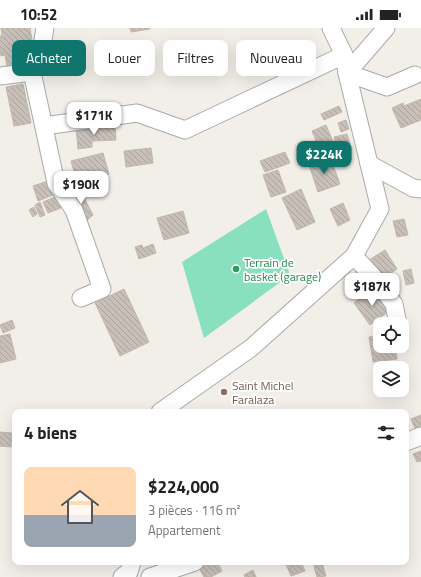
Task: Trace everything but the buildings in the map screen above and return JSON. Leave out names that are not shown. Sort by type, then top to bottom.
[{"type":"street","points":[[42,40],[44,28]]},
{"type":"street","points":[[164,409],[251,348],[354,256],[380,209],[344,55],[331,28]]},
{"type":"street","points":[[347,73],[384,28]]},
{"type":"street","points":[[44,126],[137,113],[186,130],[344,55]]},
{"type":"street","points":[[347,73],[387,87],[415,75]]},
{"type":"street","points":[[0,76],[12,74]]},
{"type":"street","points":[[33,76],[56,183],[74,210],[102,289],[81,298]]},
{"type":"street","points":[[369,164],[413,188],[421,189]]},
{"type":"street","points":[[354,256],[378,281],[394,304],[397,317]]},
{"type":"street","points":[[409,441],[421,436]]},
{"type":"street","points":[[122,577],[129,572],[131,565]]},
{"type":"street","points":[[150,577],[187,565]]},
{"type":"green space","name":"Terrain de basket (garage)","points":[[266,209],[290,275],[204,338],[182,262]]},
{"type":"place","name":"Terrain de basket (garage)","points":[[236,269]]},
{"type":"place","name":"Saint Michel Faralaza","points":[[224,392]]}]
